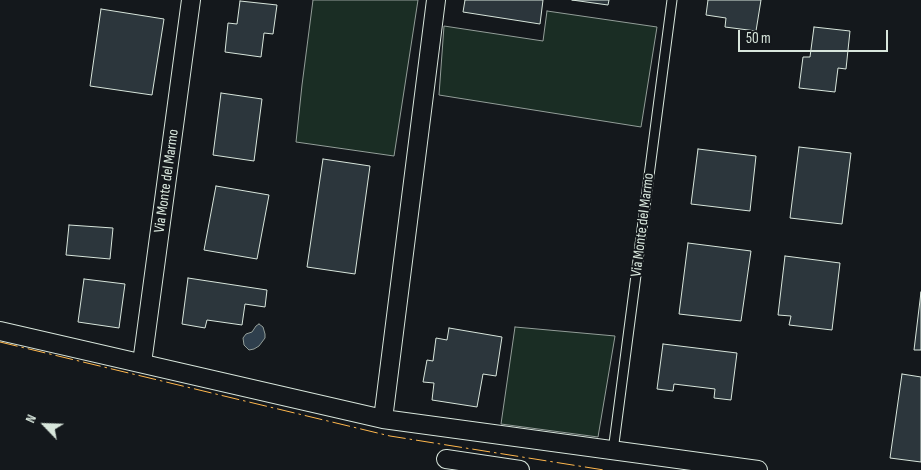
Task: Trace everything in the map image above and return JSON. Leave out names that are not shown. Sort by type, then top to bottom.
[{"type":"street","name":"Via Monte del Marmo","points":[[142,363],[191,0]]},
{"type":"street","points":[[383,419],[436,0]]},
{"type":"street","points":[[0,331],[383,419],[758,470]]},
{"type":"street","points":[[446,459],[520,470]]},
{"type":"lane","name":"Via Monte del Marmo","points":[[613,451],[672,0]]},
{"type":"green space","points":[[313,0],[418,0],[394,156],[296,142]]},
{"type":"green space","points":[[547,11],[657,27],[641,127],[439,95],[444,26],[543,41]]},
{"type":"green space","points":[[515,327],[615,336],[598,437],[501,424]]},
{"type":"water","points":[[259,324],[263,327],[265,338],[259,346],[249,350],[244,345],[243,338]]},
{"type":"building","points":[[465,0],[543,0],[540,24],[463,12]]},
{"type":"building","points":[[572,0],[609,0],[608,5]]},
{"type":"building","points":[[708,0],[761,0],[756,31],[725,27],[726,18],[706,15]]},
{"type":"building","points":[[240,1],[277,5],[273,34],[264,33],[261,57],[225,52],[228,23],[237,24]]},
{"type":"building","points":[[101,9],[164,19],[152,95],[90,86]]},
{"type":"building","points":[[814,27],[850,31],[846,69],[838,68],[835,92],[799,88],[803,57],[810,57]]},
{"type":"building","points":[[221,93],[262,99],[254,161],[213,155]]},
{"type":"building","points":[[799,147],[851,153],[842,224],[790,218]]},
{"type":"building","points":[[698,149],[756,156],[750,211],[691,204]]},
{"type":"building","points":[[323,159],[370,166],[355,274],[307,267]]},
{"type":"building","points":[[216,186],[269,195],[257,259],[204,250]]},
{"type":"building","points":[[69,225],[113,228],[110,259],[66,255]]},
{"type":"building","points":[[688,243],[751,251],[741,321],[679,314]]},
{"type":"building","points":[[785,256],[840,263],[832,330],[789,325],[791,316],[778,315]]},
{"type":"building","points":[[188,278],[267,290],[265,307],[245,304],[242,325],[207,320],[205,328],[182,324]]},
{"type":"building","points":[[84,279],[125,284],[119,328],[78,322]]},
{"type":"building","points":[[921,292],[921,350],[914,350]]},
{"type":"building","points":[[449,328],[502,337],[496,376],[483,374],[477,407],[432,400],[434,383],[423,382],[427,360],[433,361],[436,338],[447,340]]},
{"type":"building","points":[[663,344],[737,353],[731,400],[714,398],[715,389],[674,384],[673,391],[657,389]]},
{"type":"building","points":[[902,374],[921,377],[921,462],[890,458]]},
{"type":"power","points":[[0,342],[390,436],[604,470]]}]
